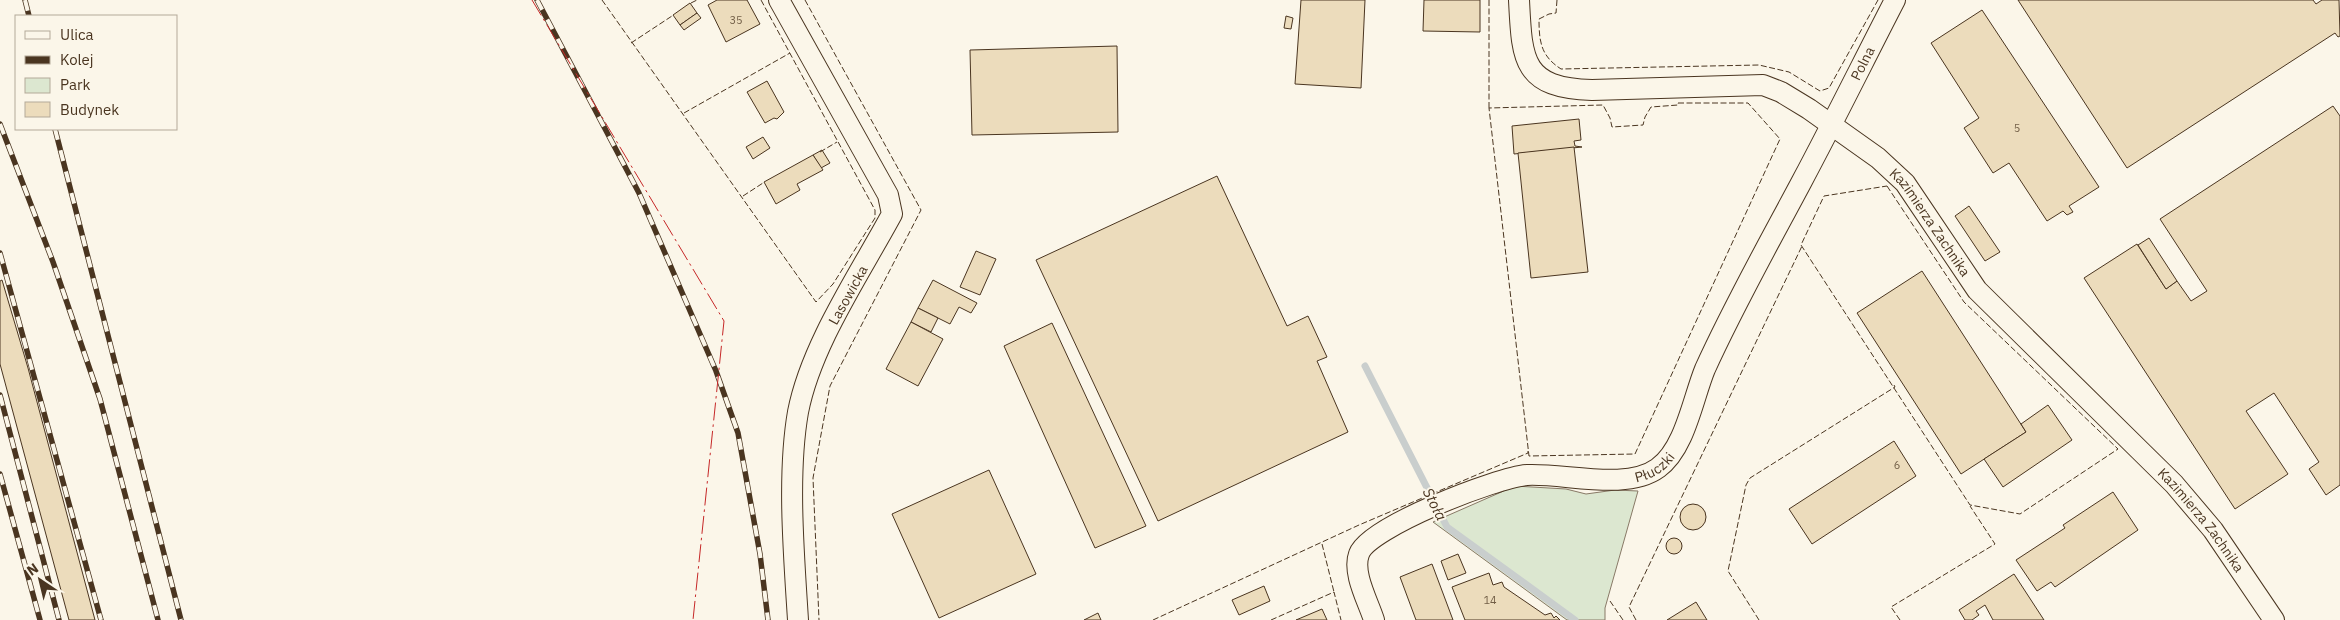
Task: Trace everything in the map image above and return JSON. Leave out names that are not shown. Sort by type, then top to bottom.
[{"type":"street","name":"Lasowicka","points":[[779,0],[888,196],[892,214],[829,328],[798,412],[794,460],[793,526],[798,620]]},
{"type":"street","name":"Kazimierza Zachnika","points":[[1520,0],[1524,55],[1532,69],[1554,86],[1568,89],[1592,90],[1763,85],[1781,92],[1878,158],[1905,183],[1977,290],[2174,484],[2213,530],[2274,620]]},
{"type":"street","name":"Polna","points":[[1832,126],[1895,0]]},
{"type":"street","name":"Płuczki","points":[[1374,620],[1358,572],[1357,561],[1360,551],[1374,536],[1449,500],[1506,479],[1526,475],[1638,478],[1657,469],[1671,456],[1705,370],[1832,126]]},
{"type":"green space","points":[[1515,486],[1566,489],[1586,494],[1615,490],[1638,491],[1605,608],[1605,620],[1567,620],[1433,522]]},
{"type":"building","points":[[717,0],[747,0],[760,24],[726,42],[708,5]]},
{"type":"building","points":[[1301,0],[1365,0],[1361,88],[1295,84]]},
{"type":"building","points":[[1424,0],[1480,0],[1480,32],[1423,31]]},
{"type":"building","points":[[2018,0],[2313,0],[2316,4],[2322,0],[2339,0],[2340,36],[2338,37],[2335,33],[2127,168]]},
{"type":"building","points":[[690,3],[697,13],[680,25],[673,15]]},
{"type":"building","points":[[1982,10],[2099,187],[2069,206],[2073,212],[2067,215],[2063,211],[2047,221],[2009,163],[1993,173],[1964,128],[1979,118],[1931,43]]},
{"type":"building","points":[[697,13],[701,18],[684,30],[680,25]]},
{"type":"building","points":[[1286,16],[1293,18],[1291,29],[1284,28]]},
{"type":"building","points":[[1117,46],[1118,132],[972,135],[970,50]]},
{"type":"building","points":[[767,81],[784,112],[777,119],[774,118],[765,123],[747,92]]},
{"type":"building","points":[[2333,106],[2340,116],[2340,485],[2326,495],[2309,469],[2319,462],[2274,393],[2246,411],[2288,474],[2235,509],[2084,278],[2137,244],[2166,289],[2177,281],[2191,301],[2207,291],[2160,219]]},
{"type":"building","points":[[1579,119],[1581,140],[1574,141],[1575,146],[1582,147],[1514,154],[1512,126]]},
{"type":"building","points":[[763,137],[770,148],[753,159],[746,147]]},
{"type":"building","points":[[1574,147],[1588,272],[1531,278],[1518,153]]},
{"type":"building","points":[[822,150],[830,163],[821,168],[813,155]]},
{"type":"building","points":[[813,155],[823,170],[797,184],[800,190],[776,204],[764,182]]},
{"type":"building","points":[[1217,176],[1287,326],[1308,316],[1327,357],[1317,361],[1348,432],[1158,521],[1036,260]]},
{"type":"building","points":[[1969,206],[2000,252],[1985,261],[1955,216]]},
{"type":"building","points":[[2149,238],[2177,281],[2166,289],[2138,245]]},
{"type":"building","points":[[976,251],[996,259],[980,295],[960,287]]},
{"type":"building","points":[[1922,271],[2026,432],[1961,474],[1857,313]]},
{"type":"building","points":[[2,280],[28,368],[95,620],[69,620],[0,364],[0,281]]},
{"type":"building","points":[[933,280],[977,303],[971,313],[959,307],[950,324],[918,308]]},
{"type":"building","points":[[918,308],[938,318],[931,332],[911,322]]},
{"type":"building","points":[[911,322],[943,339],[918,386],[886,369]]},
{"type":"building","points":[[1052,323],[1146,526],[1095,548],[1004,346]]},
{"type":"building","points":[[2048,405],[2072,440],[2003,487],[1984,459],[2026,432],[2021,424]]},
{"type":"building","points":[[1894,441],[1916,476],[1812,544],[1789,509]]},
{"type":"building","points":[[989,470],[1036,574],[939,618],[892,514]]},
{"type":"building","points":[[2113,492],[2138,530],[2055,587],[2051,582],[2037,591],[2016,560],[2065,528],[2063,525]]},
{"type":"building","points":[[1693,504],[1702,508],[1706,517],[1702,526],[1693,530],[1684,526],[1680,517],[1684,508]]},
{"type":"building","points":[[1671,538],[1677,538],[1682,543],[1680,552],[1671,554],[1666,549],[1666,543]]},
{"type":"building","points":[[1458,554],[1466,573],[1448,580],[1441,561]]},
{"type":"building","points":[[1432,564],[1453,620],[1416,620],[1400,577]]},
{"type":"building","points":[[1489,573],[1493,585],[1502,582],[1504,587],[1545,615],[1551,613],[1554,618],[1556,616],[1560,620],[1465,620],[1452,587]]},
{"type":"building","points":[[2014,574],[2044,620],[1993,620],[1985,605],[1976,611],[1979,615],[1972,620],[1965,620],[1959,610]]},
{"type":"building","points":[[1264,586],[1270,601],[1239,615],[1232,600]]},
{"type":"building","points":[[1696,602],[1707,620],[1667,620]]},
{"type":"building","points":[[1322,609],[1327,620],[1296,620]]},
{"type":"building","points":[[1098,613],[1101,620],[1084,620]]},
{"type":"waterway","name":"Stoła","points":[[1365,366],[1447,527],[1575,620]]},
{"type":"railway","points":[[25,0],[29,15]]},
{"type":"railway","points":[[537,0],[639,193],[716,371],[738,433],[760,554],[768,620]]},
{"type":"railway","points":[[0,124],[53,262],[100,399],[158,620]]},
{"type":"railway","points":[[55,130],[181,620]]},
{"type":"railway","points":[[0,253],[101,620]]},
{"type":"railway","points":[[0,395],[59,620]]},
{"type":"railway","points":[[0,474],[40,620]]},
{"type":"fence","points":[[602,0],[816,302],[833,284],[875,218],[875,210],[761,0]]},
{"type":"fence","points":[[691,3],[697,0]]},
{"type":"fence","points":[[805,0],[921,210],[830,386],[813,478],[819,620]]},
{"type":"fence","points":[[1489,0],[1489,109]]},
{"type":"fence","points":[[1557,0],[1556,13],[1539,19],[1539,27],[1542,48],[1545,54],[1561,69],[1759,65],[1789,72],[1820,91],[1829,88],[1878,0]]},
{"type":"fence","points":[[631,43],[672,16]]},
{"type":"fence","points":[[684,113],[790,53]]},
{"type":"fence","points":[[1678,103],[1748,103],[1780,139],[1635,454],[1529,456],[1489,108],[1603,105],[1610,118],[1612,127],[1643,125],[1651,107],[1678,105],[1678,103]]},
{"type":"fence","points":[[820,152],[837,142]]},
{"type":"fence","points":[[743,196],[763,183]]},
{"type":"fence","points":[[1887,186],[1964,302],[2118,449],[2020,514],[1970,505],[1801,245],[1824,196],[1887,186]]},
{"type":"fence","points":[[1636,620],[1629,607],[1802,246]]},
{"type":"fence","points":[[1759,620],[1728,571],[1746,485],[1750,478],[1895,387],[1894,385]]},
{"type":"fence","points":[[1153,620],[1359,525],[1528,453],[1528,451]]},
{"type":"fence","points":[[1900,620],[1891,607],[1995,544],[1970,506]]},
{"type":"fence","points":[[1322,544],[1334,592]]},
{"type":"fence","points":[[1271,620],[1334,592],[1341,620]]},
{"type":"fence","points":[[1610,601],[1623,620]]},
{"type":"power","points":[[532,0],[724,321],[693,620]]}]
